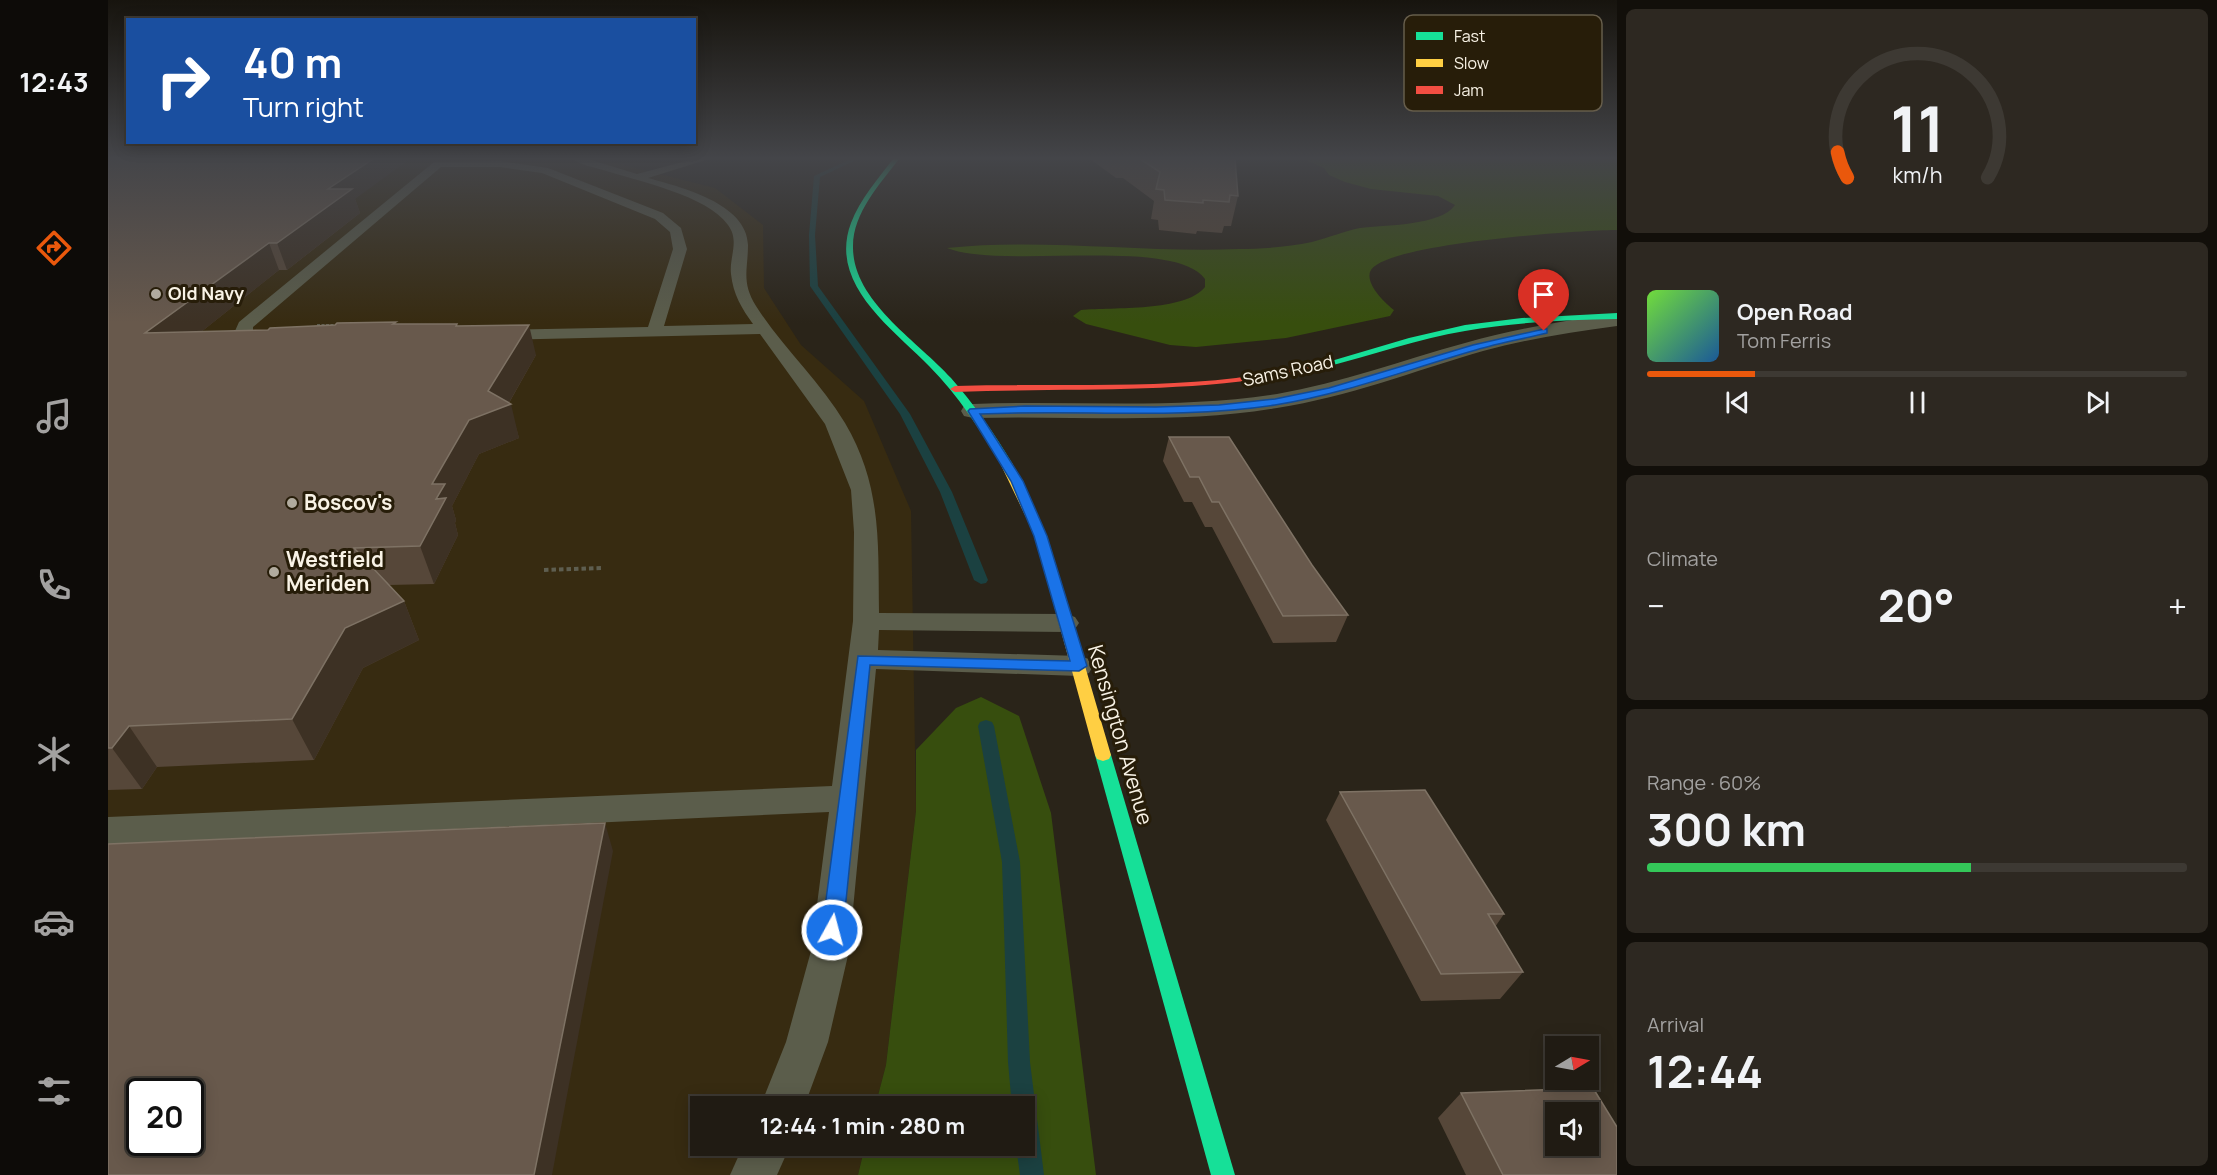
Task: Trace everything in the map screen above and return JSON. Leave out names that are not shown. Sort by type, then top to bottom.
[{"type":"main road","name":"Kensington Avenue","points":[[859,214],[849,248],[852,267],[865,296],[955,389],[973,411],[1017,481],[1041,536],[1223,1175]]},
{"type":"main road","name":"Sams Road","points":[[955,389],[1017,385],[1174,386],[1246,381],[1297,372],[1442,332],[1481,324],[1520,320],[1617,318]]},
{"type":"street","name":"Sams Road","points":[[973,411],[1025,409],[1156,411],[1275,402],[1331,391],[1512,338],[1617,318]]},
{"type":"lane","points":[[292,340],[259,340],[247,336],[243,331],[245,325],[378,214]]},
{"type":"lane","points":[[654,214],[676,231],[680,249],[654,332]]},
{"type":"lane","points":[[724,214],[738,229],[741,243],[738,267],[740,286],[748,306],[815,393],[835,423],[851,458],[862,490],[866,532],[866,621],[863,659],[830,951],[807,1042],[787,1096]]},
{"type":"lane","points":[[477,336],[764,329]]},
{"type":"lane","points":[[866,621],[1066,622]]},
{"type":"lane","points":[[863,659],[1079,666]]},
{"type":"lane","points":[[108,831],[847,798]]},
{"type":"lane","points":[[753,1175],[762,1156]]},
{"type":"path","points":[[317,325],[338,325]]},
{"type":"path","points":[[544,570],[602,568]]},
{"type":"shaded area","points":[[108,214],[749,214],[763,225],[764,288],[801,345],[864,401],[911,511],[916,811],[886,1065],[878,1096],[690,1096],[690,1156],[863,1156],[858,1175],[108,1175]]},
{"type":"green space","points":[[1444,214],[1617,214],[1617,230],[1566,232],[1484,240],[1408,253],[1382,262],[1370,272],[1373,288],[1394,310],[1390,316],[1286,338],[1196,347],[1170,345],[1086,324],[1073,316],[1081,310],[1147,307],[1182,301],[1205,287],[1205,279],[1187,266],[1159,259],[1124,256],[1006,256],[973,254],[947,248],[1020,244],[1202,250],[1248,249],[1312,242],[1360,228],[1397,225]]},
{"type":"green space","points":[[981,697],[1019,716],[1051,813],[1096,1175],[858,1175],[863,1156],[1035,1156],[1035,1096],[878,1096],[886,1065],[916,811],[916,750],[956,708]]},
{"type":"building","name":"Westfield Meriden","points":[[108,214],[318,214],[277,243],[269,243],[145,333],[268,330],[337,323],[529,325],[488,391],[511,404],[469,420],[432,484],[445,484],[436,499],[446,498],[420,546],[354,548],[404,601],[345,628],[292,719],[129,726],[112,748],[108,748]]},
{"type":"building","points":[[1169,437],[1229,437],[1312,565],[1348,615],[1283,616],[1219,502],[1212,502],[1199,477],[1190,477]]},
{"type":"building","points":[[1425,790],[1504,914],[1488,914],[1523,972],[1441,974],[1340,792]]},
{"type":"building","points":[[605,823],[534,1175],[108,1175],[108,844]]},
{"type":"building","points":[[1594,1090],[1617,1127],[1617,1175],[1503,1175],[1461,1093]]},
{"type":"waterway","points":[[814,214],[812,235],[814,286],[905,414],[946,492],[981,580]]},
{"type":"waterway","points":[[986,726],[1011,862],[1019,1062],[1023,1096]]},
{"type":"waterway","points":[[1030,1156],[1032,1175]]},
{"type":"traffic: fast","points":[[858,214],[849,247],[851,266],[859,284],[885,318],[954,387],[970,407],[1006,463]]},
{"type":"traffic: fast","points":[[1326,364],[1465,328],[1522,321],[1617,316]]},
{"type":"traffic: fast","points":[[1103,755],[1223,1175]]},
{"type":"traffic: slow","points":[[1006,463],[1041,536],[1103,755]]},
{"type":"traffic: jam","points":[[955,389],[1188,385],[1234,381],[1326,364]]},
{"type":"place","name":"Old Navy","points":[[156,294]]},
{"type":"place","name":"Boscov's","points":[[292,503]]},
{"type":"place","name":"Westfield Meriden","points":[[274,572]]},
{"type":"route","points":[[832,930],[863,659],[1079,666],[1041,536],[1017,481],[973,411],[1025,409],[1156,411],[1275,402],[1331,391],[1476,347],[1544,331]]}]
